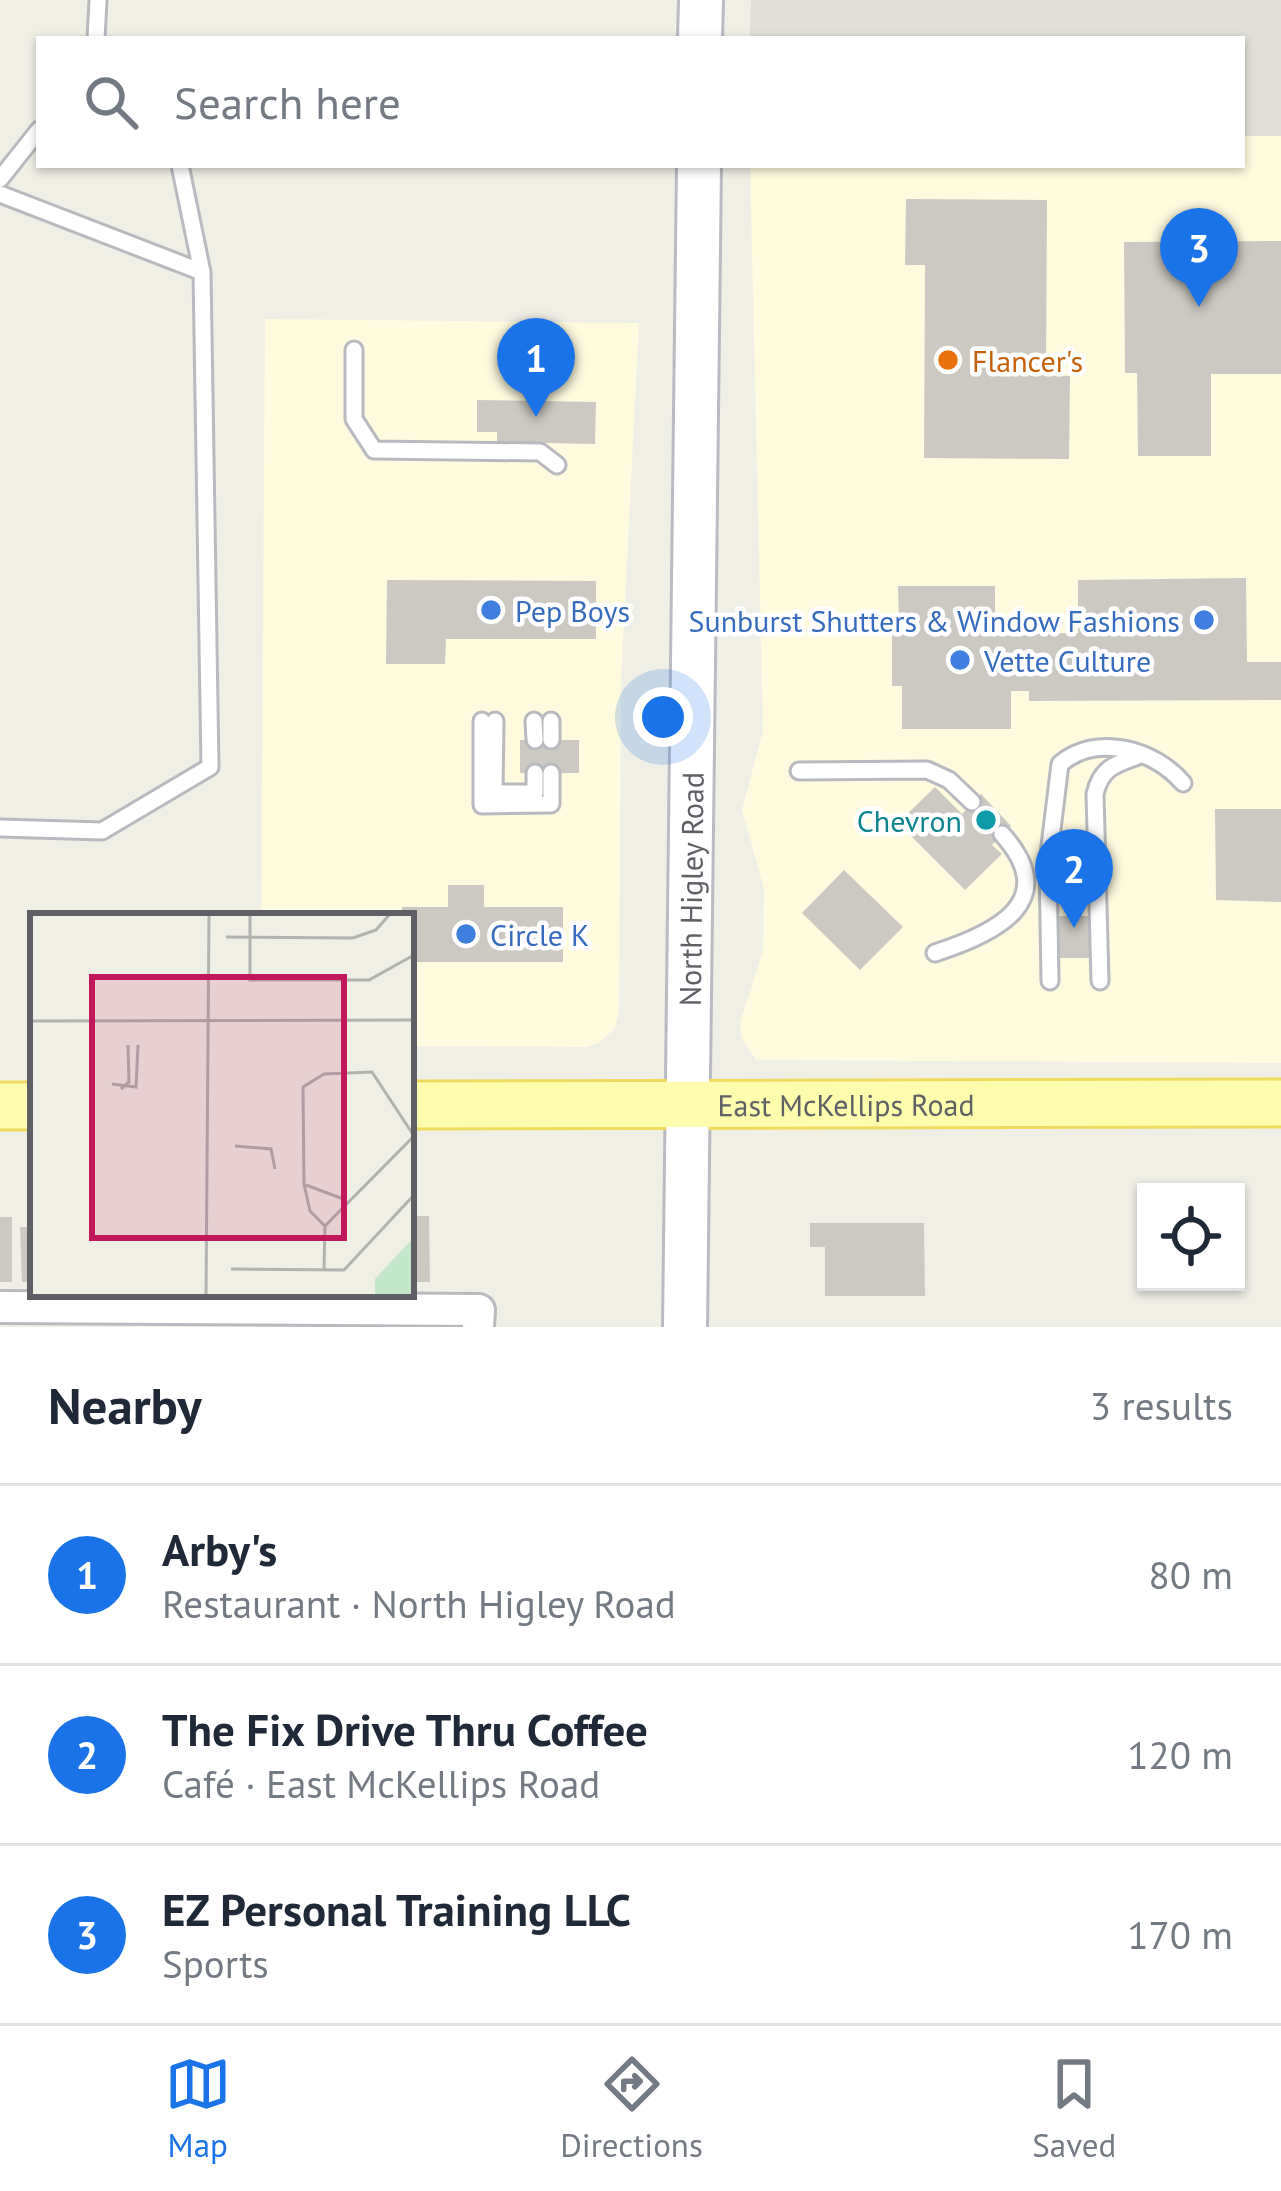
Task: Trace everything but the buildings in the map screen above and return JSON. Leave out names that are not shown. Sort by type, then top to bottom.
[{"type":"main road","points":[[700,0],[700,36]]},
{"type":"main road","name":"North Higley Road","points":[[685,1327],[699,168]]},
{"type":"main road","name":"East McKellips Road","points":[[414,1105],[1281,1103]]},
{"type":"street","points":[[0,1307],[478,1310],[478,1327]]},
{"type":"lane","points":[[95,36],[98,0]]},
{"type":"lane","points":[[0,179],[36,134]]},
{"type":"lane","points":[[0,828],[102,831],[209,767],[202,272],[182,168]]},
{"type":"lane","points":[[0,194],[202,272]]},
{"type":"lane","points":[[354,350],[354,419],[374,450],[540,452],[557,466]]},
{"type":"lane","points":[[543,721],[543,740]]},
{"type":"lane","points":[[488,722],[482,805],[551,804],[543,773]]},
{"type":"lane","points":[[1050,981],[1048,862],[1060,764],[1076,751],[1095,747],[1165,762],[1183,783]]},
{"type":"lane","points":[[1100,981],[1095,794],[1098,778],[1111,765],[1141,755]]},
{"type":"lane","points":[[800,771],[927,770],[949,779],[972,802]]},
{"type":"lane","points":[[935,952],[981,938],[1007,922],[1016,907],[1024,889],[1020,854],[1002,834]]},
{"type":"shaded area","points":[[751,0],[1281,0],[1281,136],[1245,136],[1245,36],[750,36]]},
{"type":"shaded area","points":[[1245,136],[1281,136],[1281,1063],[756,1060],[741,1037],[740,1022],[763,951],[764,889],[742,810],[763,731],[750,168],[1245,168]]},
{"type":"shaded area","points":[[265,319],[639,323],[621,682],[619,1012],[615,1028],[599,1043],[586,1047],[414,1046],[414,913],[261,913]]},
{"type":"place","name":"EZ Personal Training LLC","points":[[1199,307]]},
{"type":"place","name":"Flancer's","points":[[948,360]]},
{"type":"place","name":"Arby's","points":[[536,417]]},
{"type":"place","name":"Pep Boys","points":[[491,610]]},
{"type":"place","name":"Sunburst Shutters & Window Fashions","points":[[1204,620]]},
{"type":"place","name":"Vette Culture","points":[[960,660]]},
{"type":"place","name":"Chevron","points":[[986,820]]},
{"type":"place","name":"The Fix Drive Thru Coffee","points":[[1074,928]]},
{"type":"place","name":"Circle K","points":[[466,934]]}]
